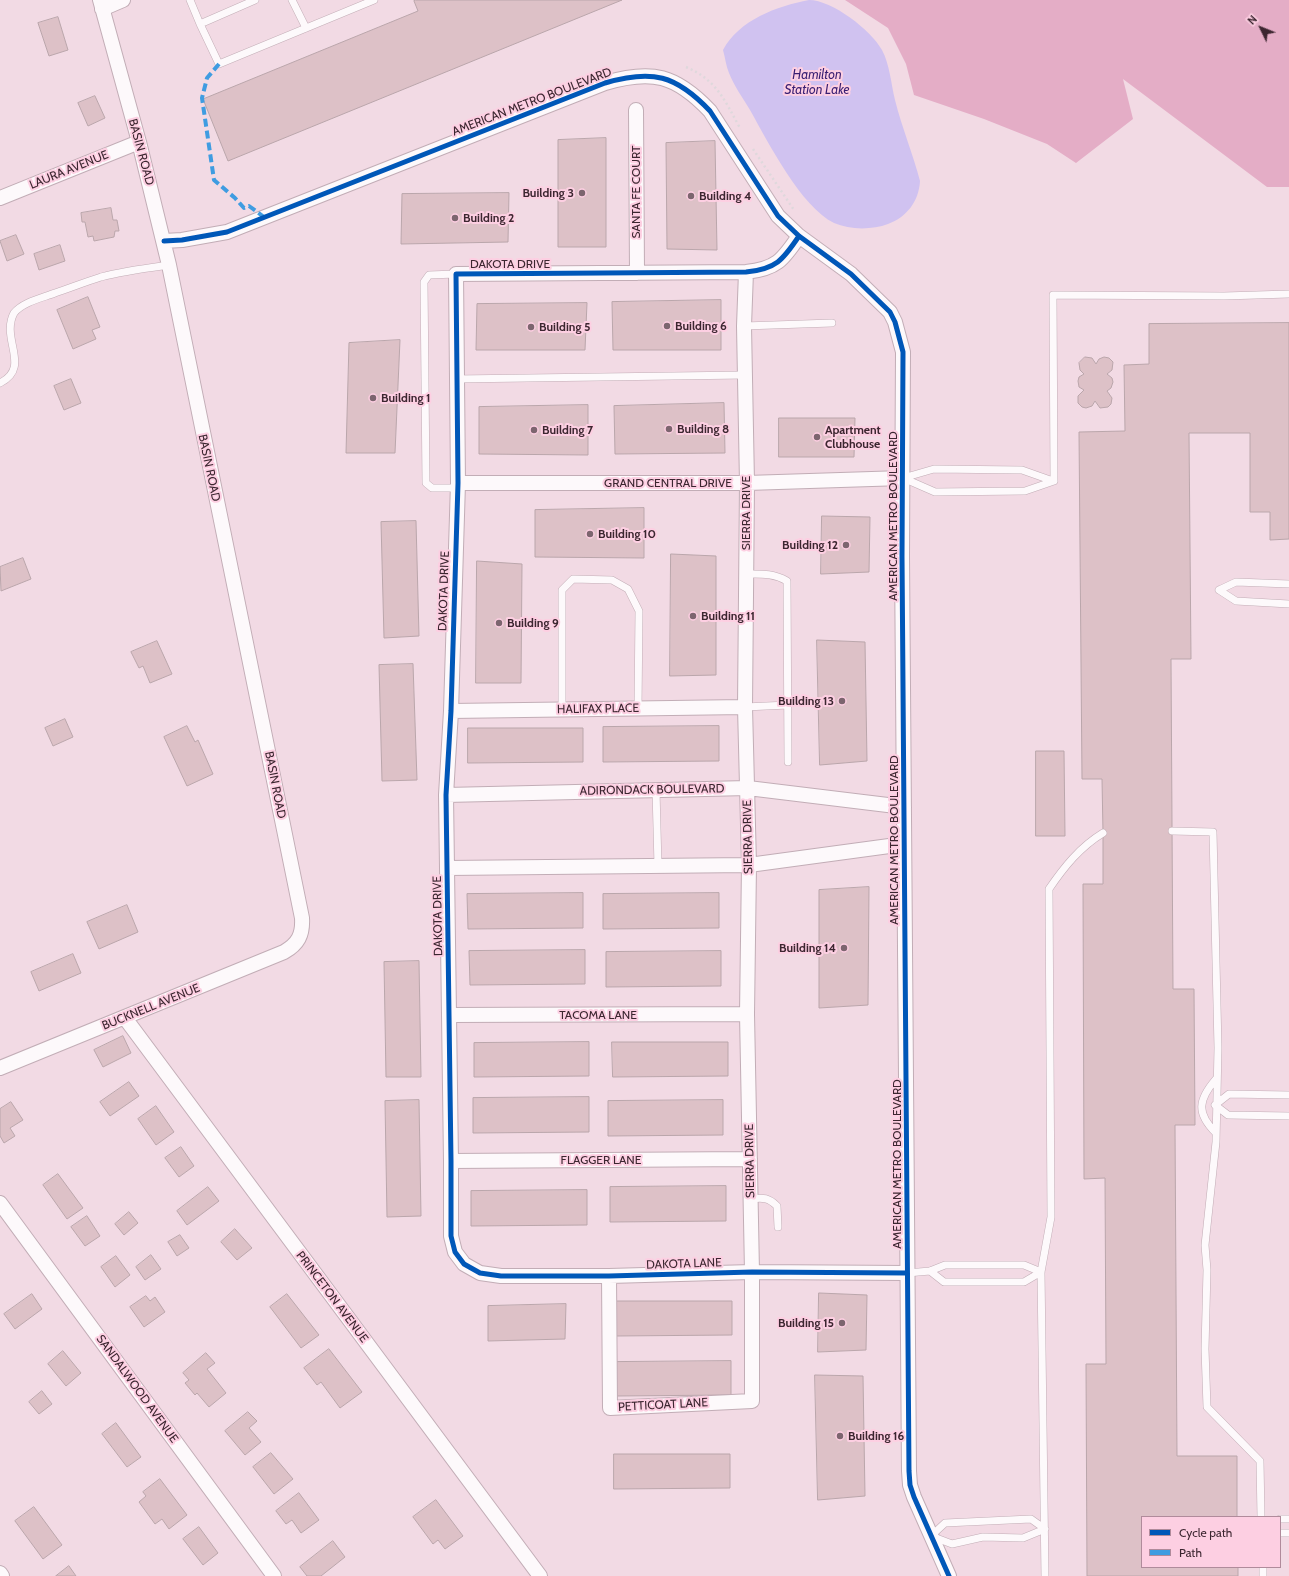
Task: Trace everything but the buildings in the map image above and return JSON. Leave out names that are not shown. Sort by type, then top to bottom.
[{"type":"street","points":[[101,5],[123,0]]},
{"type":"street","name":"BASIN ROAD","points":[[101,5],[139,142],[164,241],[302,918],[302,929],[299,940]]},
{"type":"street","name":"AMERICAN METRO BOULEVARD","points":[[164,241],[182,240],[227,232],[604,83],[635,76],[651,75],[662,78],[690,91],[710,111],[778,216],[799,236],[851,274],[890,312],[895,322],[903,352],[902,478],[904,844],[910,1485],[949,1576]]},
{"type":"street","name":"SANTA FE COURT","points":[[636,110],[637,273]]},
{"type":"street","name":"LAURA AVENUE","points":[[0,198],[139,142]]},
{"type":"street","name":"DAKOTA DRIVE","points":[[464,1264],[455,1252],[451,1236],[446,795],[451,711],[458,486],[456,274],[746,272],[764,270],[777,264],[799,236]]},
{"type":"street","name":"SIERRA DRIVE","points":[[746,272],[744,326],[747,483],[745,707],[749,865],[747,1014],[752,1272],[752,1401]]},
{"type":"street","name":"GRAND CENTRAL DRIVE","points":[[458,486],[747,483],[902,478]]},
{"type":"street","name":"HALIFAX PLACE","points":[[451,711],[745,707]]},
{"type":"street","name":"ADIRONDACK BOULEVARD","points":[[446,795],[748,788],[904,807]]},
{"type":"street","points":[[447,868],[749,865],[904,844]]},
{"type":"street","name":"BUCKNELL AVENUE","points":[[0,1068],[284,952],[294,946],[299,940]]},
{"type":"street","name":"TACOMA LANE","points":[[449,1015],[747,1014]]},
{"type":"street","name":"PRINCETON AVENUE","points":[[125,1018],[540,1576]]},
{"type":"street","name":"FLAGGER LANE","points":[[451,1161],[750,1158]]},
{"type":"street","name":"SANDALWOOD AVENUE","points":[[0,1202],[274,1576]]},
{"type":"street","name":"DAKOTA LANE","points":[[464,1264],[480,1273],[501,1276],[609,1276],[752,1272],[907,1273]]},
{"type":"street","name":"PETTICOAT LANE","points":[[609,1276],[610,1408],[752,1401]]},
{"type":"lane","points":[[190,0],[219,64],[374,0]]},
{"type":"lane","points":[[200,24],[255,0]]},
{"type":"lane","points":[[292,0],[306,28]]},
{"type":"lane","points":[[0,383],[5,381],[11,372],[15,361],[6,334],[8,324],[15,312],[32,301],[101,277],[169,265]]},
{"type":"lane","points":[[456,274],[429,275],[424,282],[426,483],[432,488],[458,486]]},
{"type":"lane","points":[[1054,481],[1053,295],[1289,294]]},
{"type":"lane","points":[[744,326],[832,323]]},
{"type":"lane","points":[[456,380],[745,375]]},
{"type":"lane","points":[[902,478],[934,469],[1022,470],[1054,481]]},
{"type":"lane","points":[[902,478],[935,492],[1025,491],[1054,481]]},
{"type":"lane","points":[[746,574],[768,574],[778,576],[787,581],[788,762]]},
{"type":"lane","points":[[562,709],[562,590],[573,579],[612,580],[628,589],[639,611],[638,708]]},
{"type":"lane","points":[[1289,584],[1236,582],[1219,590],[1236,601],[1289,604]]},
{"type":"lane","points":[[745,707],[788,705]]},
{"type":"lane","points":[[656,790],[658,866]]},
{"type":"lane","points":[[1172,831],[1213,832],[1218,1048],[1215,1105],[1216,1133],[1205,1245],[1207,1270],[1205,1349],[1207,1407],[1260,1460],[1261,1516]]},
{"type":"lane","points":[[1045,1576],[1041,1272],[1050,1217],[1049,889],[1065,867],[1091,841],[1103,833]]},
{"type":"lane","points":[[1216,1080],[1206,1091],[1202,1109],[1203,1119],[1216,1133]]},
{"type":"lane","points":[[1215,1105],[1229,1094],[1289,1095]]},
{"type":"lane","points":[[1215,1105],[1228,1115],[1289,1116]]},
{"type":"lane","points":[[751,1199],[763,1197],[771,1200],[777,1206],[778,1227]]},
{"type":"lane","points":[[907,1273],[930,1271],[945,1265],[1024,1265],[1041,1272]]},
{"type":"lane","points":[[930,1271],[944,1282],[1024,1282],[1041,1272]]},
{"type":"lane","points":[[1031,1519],[1045,1529],[1023,1538],[983,1537],[952,1544],[931,1536],[945,1523],[1031,1519]]},
{"type":"path","points":[[686,68],[695,71],[719,90],[742,133]]},
{"type":"path","points":[[751,145],[796,214]]},
{"type":"shaded area","points":[[845,0],[1289,0],[1289,187],[1267,187],[1123,79],[1133,119],[1076,163],[1047,144],[984,119],[914,95],[906,64],[888,28]]},
{"type":"water","name":"Hamilton Station Lake","points":[[809,0],[818,1],[829,5],[860,25],[877,42],[885,56],[895,100],[920,181],[917,195],[911,207],[901,217],[888,224],[868,228],[847,227],[834,223],[822,215],[809,203],[776,156],[736,87],[728,70],[723,50],[730,39],[739,30],[760,16],[784,6]]},
{"type":"marked path","points":[[219,64],[207,78],[202,98],[214,180],[244,208],[249,206],[264,217]]},
{"type":"cycle path","points":[[164,241],[182,240],[227,232],[605,83],[636,76],[650,76],[662,78],[674,83],[686,89],[698,99],[710,111],[778,216],[799,236],[851,274],[890,312],[895,322],[903,352],[902,556],[909,1471],[910,1485],[914,1497],[949,1576]]},
{"type":"cycle path","points":[[799,236],[778,262],[772,266],[756,271],[456,274],[458,483],[451,711],[446,795],[451,1236],[455,1252],[464,1264],[480,1273],[501,1276],[609,1276],[752,1272],[907,1273]]},
{"type":"place","name":"Building 3","points":[[582,193]]},
{"type":"place","name":"Building 4","points":[[691,196]]},
{"type":"place","name":"Building 2","points":[[455,218]]},
{"type":"place","name":"Building 6","points":[[667,326]]},
{"type":"place","name":"Building 5","points":[[531,327]]},
{"type":"place","name":"Building 1","points":[[373,398]]},
{"type":"place","name":"Building 8","points":[[669,429]]},
{"type":"place","name":"Building 7","points":[[534,430]]},
{"type":"place","name":"Apartment Clubhouse","points":[[817,437]]},
{"type":"place","name":"Building 10","points":[[590,534]]},
{"type":"place","name":"Building 12","points":[[846,545]]},
{"type":"place","name":"Building 11","points":[[693,616]]},
{"type":"place","name":"Building 9","points":[[499,623]]},
{"type":"place","name":"Building 13","points":[[842,701]]},
{"type":"place","name":"Building 14","points":[[844,948]]},
{"type":"place","name":"Building 15","points":[[842,1323]]},
{"type":"place","name":"Building 16","points":[[840,1436]]}]
